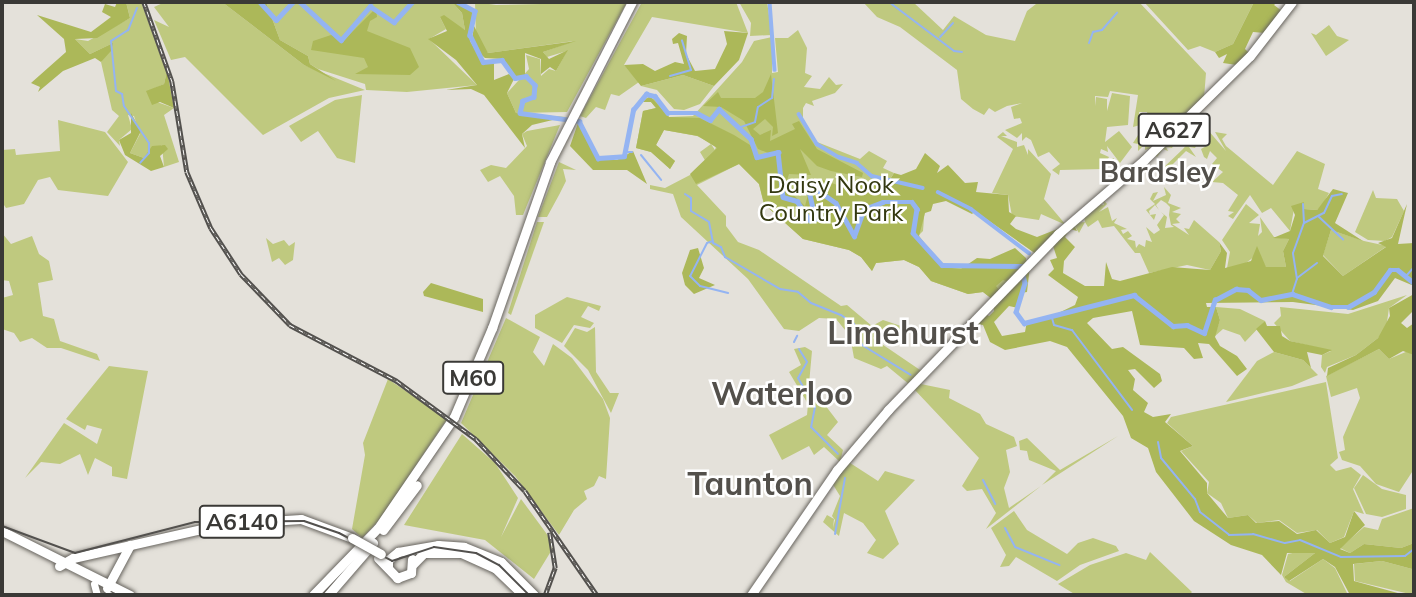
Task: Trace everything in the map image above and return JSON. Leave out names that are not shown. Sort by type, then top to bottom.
[{"type":"highway","name":"M60","points":[[328,595],[376,539],[434,460],[479,377],[537,210],[570,125],[632,2]]},
{"type":"highway","name":"M60","points":[[576,111],[639,2]]},
{"type":"highway","name":"A627","points":[[751,595],[842,464],[1036,257],[1144,160],[1250,56],[1292,2]]},
{"type":"highway","name":"M60","points":[[313,595],[378,528],[429,459],[474,375],[570,125]]},
{"type":"highway","name":"A6140","points":[[124,551],[193,528],[286,518],[328,526],[379,556],[388,568]]},
{"type":"highway","name":"A6140","points":[[65,564],[203,531],[281,524],[305,525],[350,540]]},
{"type":"highway","name":"M60","points":[[306,595],[378,528]]},
{"type":"highway","points":[[2,533],[49,555],[116,595]]},
{"type":"highway","points":[[2,533],[65,564]]},
{"type":"highway","name":"M60","points":[[320,595],[376,539]]},
{"type":"highway","name":"A6140","points":[[379,556],[392,556],[438,545],[474,549],[510,568],[534,595]]},
{"type":"highway","points":[[103,588],[124,551]]},
{"type":"highway","points":[[405,553],[413,564]]},
{"type":"highway","points":[[392,556],[388,568],[401,578],[411,573],[413,564],[424,553],[461,553],[495,568],[523,595]]},
{"type":"highway","points":[[103,588],[130,595]]},
{"type":"green space","points":[[117,2],[126,2],[130,18],[97,38],[75,39],[90,54],[113,43],[111,51],[101,62],[95,58],[63,71],[38,92],[40,87],[31,83],[66,52],[64,39],[37,15],[91,32],[111,17],[102,12],[105,4],[115,7]]},
{"type":"green space","points":[[126,2],[141,2],[167,71],[164,84],[155,88],[157,102],[174,108],[164,115],[179,162],[164,167],[162,145],[144,158],[130,153],[140,134],[134,116],[128,115],[132,129],[119,140],[120,146],[107,132],[119,116],[112,110],[101,62],[111,44],[90,54],[75,39],[88,41],[130,18]]},
{"type":"green space","points":[[165,2],[222,2],[304,65],[365,90],[329,98],[263,135],[185,57],[171,60],[154,20],[169,27],[154,7]]},
{"type":"green space","points":[[222,2],[266,2],[280,40],[308,56],[310,64],[336,81],[304,65]]},
{"type":"green space","points":[[266,2],[452,2],[462,13],[465,30],[440,17],[446,29],[429,39],[477,85],[407,92],[366,90],[365,84],[318,69],[310,64],[308,56],[280,40]]},
{"type":"green space","points":[[452,2],[474,11],[470,41],[483,63],[494,63],[494,80],[509,74],[514,79],[507,93],[516,113],[565,117],[532,125],[522,134],[525,148],[484,95],[471,89],[446,90],[477,85],[456,60],[428,39],[447,31],[440,17],[444,15],[465,30],[462,13]]},
{"type":"green space","points":[[475,2],[496,5],[627,2],[567,112],[516,113],[507,93],[529,69],[526,55],[540,59],[541,76],[549,69],[556,71],[567,51],[547,57],[543,52],[574,41],[488,53],[476,38]]},
{"type":"green space","points":[[642,2],[736,2],[748,33],[652,17],[624,65],[639,82],[619,96],[611,94],[605,110],[596,107],[586,118],[580,116]]},
{"type":"green space","points":[[739,2],[767,2],[772,35],[750,36],[751,23]]},
{"type":"green space","points":[[863,2],[913,2],[943,30],[954,16],[986,35],[1015,41],[1027,11],[1036,4],[1139,2],[1206,73],[1204,98],[1182,119],[1177,114],[1153,141],[1144,134],[1151,148],[1145,150],[1145,144],[1138,151],[1138,144],[1133,143],[1140,132],[1150,130],[1147,112],[1139,112],[1140,125],[1133,127],[1138,95],[1110,91],[1108,97],[1095,96],[1095,106],[1096,97],[1107,99],[1107,111],[1112,93],[1130,96],[1128,125],[1107,127],[1105,142],[1119,131],[1132,147],[1120,163],[1107,146],[1108,152],[1101,149],[1100,153],[1109,157],[1107,161],[1114,158],[1108,166],[1102,164],[1102,169],[1060,170],[1059,175],[1052,170],[1060,164],[1049,152],[1038,157],[1031,140],[1026,137],[1022,141],[1022,133],[1017,138],[1005,130],[1022,123],[1020,118],[1014,119],[1011,107],[1022,103],[995,112],[989,108],[984,115],[973,109],[961,99],[957,70],[900,27],[877,17]]},
{"type":"green space","points":[[1144,2],[1254,2],[1233,44],[1215,52],[1200,46],[1188,50]]},
{"type":"green space","points":[[1254,2],[1277,2],[1274,5],[1282,11],[1265,33],[1253,32],[1245,49],[1249,53],[1237,65],[1223,63],[1227,54],[1219,58],[1215,52],[1233,44]]},
{"type":"green space","points":[[376,8],[377,17],[370,21],[367,31],[410,48],[419,67],[410,75],[355,74],[368,67],[364,58],[311,50],[313,41],[331,35],[344,40]]},
{"type":"green space","points":[[1329,25],[1337,36],[1349,40],[1326,56],[1311,33],[1316,35]]},
{"type":"green space","points":[[474,26],[488,53],[576,41],[543,52],[549,59],[568,50],[556,71],[550,67],[541,74],[541,59],[525,53],[525,75],[517,78],[502,59],[485,58],[477,51],[472,40]]},
{"type":"green space","name":"Daisy Nook Country Park","points":[[798,30],[807,48],[805,73],[812,76],[804,87],[820,89],[829,77],[836,85],[843,84],[835,93],[812,101],[814,106],[806,103],[803,108],[803,120],[817,142],[860,159],[869,151],[887,161],[883,168],[894,173],[890,179],[925,205],[923,231],[915,239],[943,267],[1020,270],[992,299],[983,292],[968,294],[931,281],[919,267],[904,260],[876,263],[872,271],[861,257],[849,250],[803,239],[764,204],[759,184],[739,164],[697,185],[726,216],[726,226],[738,242],[759,250],[841,306],[847,305],[872,326],[883,320],[907,328],[903,340],[884,328],[873,338],[923,372],[910,385],[887,366],[881,369],[854,358],[850,336],[836,319],[819,318],[799,331],[784,329],[748,279],[681,217],[673,194],[650,189],[650,185],[665,188],[690,175],[706,162],[700,152],[711,144],[715,150],[716,146],[697,136],[664,130],[656,145],[675,161],[670,169],[651,152],[636,148],[643,111],[656,108],[651,102],[643,102],[644,97],[655,99],[669,117],[693,116],[742,62],[754,41],[772,37],[772,73],[778,72],[775,38],[788,38]]},
{"type":"green space","points":[[724,31],[748,33],[739,60],[714,86],[683,75],[641,86],[624,65],[643,64],[655,71],[675,62],[684,64],[678,43],[673,44],[672,39],[679,33],[687,36],[686,54],[695,71],[715,69],[727,44]]},
{"type":"green space","points":[[167,71],[174,108],[160,102],[152,105],[146,91],[164,84]]},
{"type":"green space","name":"Daisy Nook Country Park","points":[[771,74],[778,133],[772,136],[773,127],[765,119],[753,129],[760,135],[771,130],[770,141],[795,129],[792,124],[799,121],[817,149],[863,173],[862,177],[817,166],[800,149],[811,175],[789,174],[785,187],[805,206],[811,183],[817,178],[849,189],[855,180],[887,184],[894,173],[901,175],[916,169],[925,153],[940,166],[937,173],[948,165],[965,183],[978,182],[976,192],[1008,195],[1009,212],[1016,216],[1010,224],[1016,229],[1037,237],[1060,228],[1036,254],[975,211],[972,214],[946,201],[933,204],[931,211],[925,213],[919,236],[943,267],[961,269],[977,258],[990,259],[1015,248],[1026,258],[1027,264],[1009,282],[1003,280],[996,286],[1000,291],[992,299],[983,292],[968,294],[931,281],[919,267],[904,260],[876,263],[872,271],[861,257],[849,250],[803,239],[764,204],[759,184],[739,164],[696,184],[690,174],[717,148],[698,136],[664,130],[656,145],[675,161],[670,169],[651,152],[636,148],[643,111],[656,108],[651,102],[643,102],[650,96],[669,117],[700,118],[750,145],[756,157],[765,158],[768,153],[758,149],[744,121],[721,107],[703,106],[718,92],[721,98],[755,98],[763,92]]},
{"type":"green space","points":[[683,75],[714,86],[700,104],[684,110],[674,109],[657,90],[641,86]]},
{"type":"green space","points":[[362,95],[355,163],[337,158],[318,131],[301,142],[289,126],[335,100]]},
{"type":"green space","points":[[131,113],[141,131],[130,153],[144,158],[152,146],[165,145],[168,149],[160,156],[164,167],[151,171],[125,155],[119,140],[131,133]]},
{"type":"green space","points":[[1195,115],[1226,151],[1215,132],[1227,134],[1222,139],[1226,146],[1273,185],[1297,151],[1325,164],[1318,189],[1329,193],[1324,202],[1317,210],[1304,209],[1304,202],[1294,209],[1290,231],[1271,208],[1262,213],[1250,195],[1233,219],[1228,216],[1234,212],[1228,211],[1238,195],[1223,183],[1212,182],[1223,172],[1212,164],[1217,158],[1210,151],[1207,159],[1204,157],[1201,149],[1208,145],[1201,137],[1195,148],[1189,147],[1196,157],[1186,151],[1161,176],[1156,167],[1162,169],[1183,149],[1188,143],[1184,139],[1192,144],[1197,136],[1181,131],[1172,148],[1166,147],[1168,151],[1163,149],[1157,157],[1154,154]]},
{"type":"green space","points":[[58,120],[105,132],[128,162],[108,196],[58,190],[50,177],[38,180],[24,204],[6,208],[2,202],[2,150],[15,149],[16,155],[60,151]]},
{"type":"green space","points":[[578,123],[598,160],[617,160],[633,151],[647,184],[627,170],[593,170],[570,146]]},
{"type":"green space","points":[[560,125],[523,215],[516,215],[514,196],[500,176],[488,182],[480,170],[491,165],[506,168],[527,146],[522,134]]},
{"type":"green space","points":[[1003,132],[1007,136],[1001,136],[1017,142],[1017,147],[1024,145],[1028,155],[1028,149],[1051,174],[1044,199],[1066,225],[1041,214],[1039,220],[1012,216],[1008,195],[992,193],[1013,149],[997,137]]},
{"type":"green space","points":[[559,162],[576,170],[563,169],[566,181],[559,195],[547,217],[538,217]]},
{"type":"green space","points":[[1164,187],[1171,195],[1168,203],[1181,208],[1172,212],[1181,214],[1176,219],[1180,223],[1172,224],[1189,235],[1184,228],[1189,229],[1194,220],[1219,242],[1221,251],[1210,270],[1187,265],[1149,273],[1140,253],[1135,253],[1114,226],[1102,228],[1098,220],[1088,227],[1084,216],[1096,203],[1104,205],[1102,198],[1107,204],[1099,212],[1108,207],[1112,221],[1117,218],[1114,223],[1127,229],[1121,230],[1123,234],[1128,231],[1132,236],[1127,239],[1135,241],[1136,248],[1139,244],[1145,247],[1146,240],[1152,242],[1146,227],[1154,234],[1160,230],[1157,225],[1164,215],[1161,212],[1167,217],[1165,228],[1174,227],[1171,225],[1169,215],[1170,207],[1166,203],[1161,200],[1156,205],[1159,210],[1155,205],[1149,211],[1150,215],[1146,210],[1155,204],[1150,199],[1153,193],[1158,192],[1153,201],[1166,195]]},
{"type":"green space","points":[[1333,189],[1348,193],[1335,223],[1363,241],[1331,230],[1323,256],[1343,276],[1386,247],[1378,243],[1392,238],[1407,204],[1398,244],[1414,243],[1414,286],[1395,278],[1378,301],[1353,310],[1293,302],[1206,303],[1207,307],[1216,307],[1220,320],[1215,337],[1220,346],[1237,356],[1247,369],[1237,376],[1209,344],[1198,343],[1203,358],[1194,359],[1184,348],[1140,345],[1132,311],[1093,318],[1087,323],[1112,349],[1123,347],[1160,374],[1162,381],[1154,388],[1135,369],[1128,370],[1135,379],[1133,390],[1148,403],[1144,412],[1153,417],[1171,414],[1165,422],[1193,446],[1180,451],[1207,483],[1207,493],[1228,518],[1248,515],[1256,523],[1279,521],[1297,534],[1316,530],[1330,543],[1345,537],[1354,511],[1365,525],[1340,549],[1350,553],[1364,544],[1401,548],[1414,543],[1412,569],[1382,561],[1353,564],[1354,581],[1405,595],[1350,595],[1335,567],[1323,559],[1289,581],[1284,577],[1315,553],[1287,553],[1281,575],[1262,555],[1231,545],[1194,521],[1156,472],[1148,448],[1131,438],[1123,416],[1067,347],[1050,341],[1005,350],[990,342],[983,325],[976,324],[984,313],[989,316],[994,311],[993,304],[1030,266],[1027,292],[1021,293],[1018,308],[1009,306],[994,322],[1002,336],[1025,332],[1027,321],[1050,317],[1075,305],[1078,297],[1048,275],[1054,269],[1050,260],[1057,258],[1052,243],[1073,223],[1077,231],[1070,229],[1065,237],[1075,247],[1064,261],[1063,273],[1085,286],[1104,286],[1106,262],[1112,279],[1120,281],[1172,267],[1210,270],[1221,251],[1219,242],[1227,253],[1225,268],[1251,261],[1257,246],[1266,267],[1286,267],[1283,251],[1289,239],[1273,238],[1290,231],[1295,215],[1291,206],[1304,202],[1304,209],[1317,210]]},
{"type":"green space","points":[[1373,190],[1376,198],[1397,199],[1404,211],[1392,237],[1385,241],[1368,240],[1355,232]]},
{"type":"green space","points":[[1246,204],[1259,215],[1249,223],[1260,224],[1258,236],[1262,232],[1260,217],[1274,237],[1289,239],[1283,251],[1286,267],[1266,268],[1259,253],[1242,266],[1227,268],[1230,252],[1222,240]]},
{"type":"green space","points":[[537,222],[544,222],[511,315],[508,313]]},
{"type":"green space","points":[[1085,222],[1079,233],[1073,223]]},
{"type":"green space","points":[[1331,230],[1387,246],[1343,276],[1323,255]]},
{"type":"green space","points":[[2,233],[11,244],[32,236],[39,254],[49,261],[53,280],[38,283],[43,316],[54,319],[60,341],[97,354],[100,361],[61,348],[47,348],[32,338],[20,342],[14,333],[2,329],[2,298],[13,295],[9,281],[2,280]]},
{"type":"green space","points":[[266,238],[273,244],[284,240],[289,246],[295,242],[293,260],[285,265],[279,258],[272,262]]},
{"type":"green space","points":[[698,248],[704,268],[699,278],[715,285],[694,294],[685,285],[682,273],[690,250]]},
{"type":"green space","points":[[431,283],[483,299],[483,312],[424,296],[423,292]]},
{"type":"green space","points":[[1414,294],[1414,310],[1401,323],[1407,328],[1414,323],[1414,355],[1403,351],[1389,359],[1379,349],[1327,376],[1328,368],[1356,355],[1378,338],[1390,316],[1389,308]]},
{"type":"green space","points":[[1407,295],[1389,308],[1386,329],[1378,338],[1356,355],[1327,367],[1325,373],[1321,367],[1322,355],[1331,351],[1290,341],[1274,323],[1281,316],[1280,307],[1348,314]]},
{"type":"green space","points":[[567,297],[601,306],[599,311],[588,306],[581,317],[594,323],[590,328],[574,325],[562,343],[535,328],[535,315]]},
{"type":"green space","points":[[1216,307],[1240,309],[1265,321],[1245,342],[1240,335],[1223,329],[1214,337],[1220,320]]},
{"type":"green space","points":[[506,318],[540,337],[533,352],[544,366],[553,344],[572,358],[603,399],[610,418],[606,479],[599,476],[594,486],[584,491],[587,499],[574,510],[559,535],[515,476],[461,423]]},
{"type":"green space","points":[[1265,321],[1267,326],[1280,326],[1282,336],[1290,341],[1332,350],[1322,355],[1307,352],[1311,368],[1303,360],[1274,352],[1256,329]]},
{"type":"green space","points":[[595,327],[596,372],[610,393],[619,393],[611,413],[588,370],[564,346],[575,328],[587,332]]},
{"type":"green space","points":[[805,347],[812,351],[809,384],[838,422],[827,435],[843,450],[840,462],[824,447],[814,455],[809,446],[782,460],[769,435],[807,415],[808,404],[789,372],[801,365],[794,349]]},
{"type":"green space","points":[[1379,349],[1389,359],[1408,351],[1414,355],[1414,469],[1399,492],[1376,484],[1360,466],[1342,460],[1339,452],[1345,450],[1343,437],[1360,398],[1357,388],[1331,397],[1326,376]]},
{"type":"green space","points":[[1274,352],[1303,360],[1318,375],[1292,386],[1226,402],[1257,361]]},
{"type":"green space","points":[[109,366],[148,371],[127,479],[112,476],[112,467],[95,458],[88,475],[80,454],[60,464],[41,462],[25,478],[64,423],[97,444],[102,429],[87,425],[85,430],[66,419]]},
{"type":"green space","points":[[388,379],[447,419],[380,519],[362,538],[352,529],[365,455],[363,443]]},
{"type":"green space","points":[[1326,382],[1338,458],[1330,465],[1336,471],[1351,467],[1361,475],[1353,489],[1364,514],[1354,511],[1344,537],[1330,543],[1317,530],[1297,533],[1279,520],[1257,523],[1248,515],[1228,518],[1221,503],[1207,493],[1209,482],[1181,451],[1193,446],[1167,423],[1171,417]]},
{"type":"green space","points":[[916,383],[950,390],[949,398],[980,414],[986,424],[1014,437],[1017,446],[1006,450],[1010,472],[1004,488],[1009,508],[1041,486],[986,529],[996,513],[982,489],[967,491],[962,486],[979,458],[913,388]]},
{"type":"green space","points":[[462,434],[495,463],[518,498],[501,537],[521,499],[549,537],[553,548],[534,579],[485,540],[404,525]]},
{"type":"green space","points":[[1118,436],[1042,485],[1056,471],[1029,460],[1027,451],[1020,450],[1019,441],[1027,438],[1060,470]]},
{"type":"green space","points":[[847,461],[878,481],[885,471],[915,480],[885,511],[899,544],[883,559],[867,553],[876,540],[863,523],[844,513],[839,536],[823,522],[827,515],[834,519],[833,528],[835,520],[832,516],[840,496],[832,483]]},
{"type":"green space","points":[[1363,475],[1382,489],[1406,495],[1406,509],[1382,517],[1366,514],[1354,488]]},
{"type":"green space","points":[[1414,508],[1414,543],[1401,548],[1364,544],[1350,553],[1340,548],[1364,527],[1378,530],[1382,519]]},
{"type":"green space","points":[[1014,511],[1027,530],[1067,554],[1078,543],[1093,538],[1116,546],[1119,551],[1080,565],[1057,581],[1016,557],[1009,566],[1000,567],[1006,555],[991,528]]},
{"type":"green space","points":[[1306,550],[1315,553],[1284,577],[1290,581],[1323,559],[1335,568],[1348,595],[1308,595],[1286,582],[1282,575],[1288,554]]},
{"type":"green space","points":[[1150,552],[1192,592],[1189,595],[1076,595],[1058,584],[1090,565],[1126,553],[1146,560]]},
{"type":"green space","points":[[1382,561],[1412,569],[1414,565],[1414,595],[1355,581],[1354,564]]},
{"type":"waterway","points":[[260,2],[276,20],[293,2]]},
{"type":"waterway","points":[[300,2],[341,40],[370,6],[394,22],[412,2]]},
{"type":"waterway","points":[[458,2],[475,11],[470,35],[483,62],[502,60],[515,78],[526,76],[535,85],[534,97],[523,101],[520,113],[579,121],[598,158],[624,156],[633,110],[646,94],[655,96],[668,113],[697,113],[710,120],[719,109],[751,139],[757,157],[778,152],[783,197],[797,201],[810,220],[815,219],[809,193],[816,189],[836,203],[854,236],[864,209],[883,202],[912,202],[917,209],[913,233],[942,265],[1021,266],[1025,283],[1016,312],[1024,323],[1134,295],[1173,326],[1187,325],[1204,333],[1215,300],[1236,289],[1248,290],[1261,300],[1292,294],[1331,307],[1348,307],[1374,292],[1390,270],[1398,270],[1414,283]]},
{"type":"waterway","points":[[770,2],[775,70]]},
{"type":"waterway","points":[[889,2],[954,51],[962,52]]},
{"type":"waterway","points":[[137,8],[128,30],[111,41],[116,91],[122,94],[124,106],[149,143],[149,153],[140,163]]},
{"type":"waterway","points":[[1089,43],[1093,32],[1102,30],[1117,13]]},
{"type":"waterway","points":[[940,37],[953,23]]},
{"type":"waterway","points":[[670,76],[691,70],[682,40]]},
{"type":"waterway","points":[[738,128],[755,122],[758,107],[772,98],[774,79]]},
{"type":"waterway","points":[[799,114],[817,144],[839,157],[857,163],[872,176],[923,188]]},
{"type":"waterway","points":[[627,152],[632,152]]},
{"type":"waterway","points":[[641,155],[661,180]]},
{"type":"waterway","points":[[938,192],[971,209],[1029,253]]},
{"type":"waterway","points":[[685,194],[691,198],[691,211],[709,222],[713,243],[721,247],[725,257],[780,289],[798,292],[811,303],[841,315],[854,324],[862,345],[911,375]]},
{"type":"waterway","points":[[1292,294],[1297,279],[1293,253],[1304,223],[1324,213],[1332,196],[1342,194]]},
{"type":"waterway","points":[[1303,204],[1304,223]]},
{"type":"waterway","points":[[1319,217],[1343,239]]},
{"type":"waterway","points":[[713,241],[707,243],[690,276],[700,286],[728,293]]},
{"type":"waterway","points":[[1297,278],[1317,263]]},
{"type":"waterway","points":[[1406,276],[1414,267]]},
{"type":"waterway","points":[[1052,318],[1054,325],[1072,330],[1132,410]]},
{"type":"waterway","points":[[794,342],[797,336]]},
{"type":"waterway","points":[[799,349],[807,362],[798,378],[815,407],[811,427],[838,454]]},
{"type":"waterway","points":[[1158,442],[1161,458],[1195,499],[1200,512],[1229,535],[1253,534],[1285,543],[1300,540],[1341,557],[1405,556],[1414,549]]},
{"type":"waterway","points":[[835,534],[845,478]]},
{"type":"waterway","points":[[983,480],[995,504]]},
{"type":"waterway","points":[[1005,528],[1015,547],[1059,565]]},
{"type":"tram line","points":[[2,526],[75,553],[195,522],[304,521],[339,533],[392,561],[434,547],[476,553],[499,565],[529,595]]},
{"type":"railway","points":[[144,2],[172,81],[187,172],[211,228],[241,274],[290,325],[397,381],[476,439],[525,491],[597,595]]},
{"type":"railway","points":[[545,595],[555,568],[549,532]]},
{"type":"district","name":"Bardsley","points":[[1158,172]]},
{"type":"district","name":"Limehurst","points":[[903,332]]},
{"type":"district","name":"Waterloo","points":[[782,393]]},
{"type":"district","name":"Taunton","points":[[750,483]]}]
